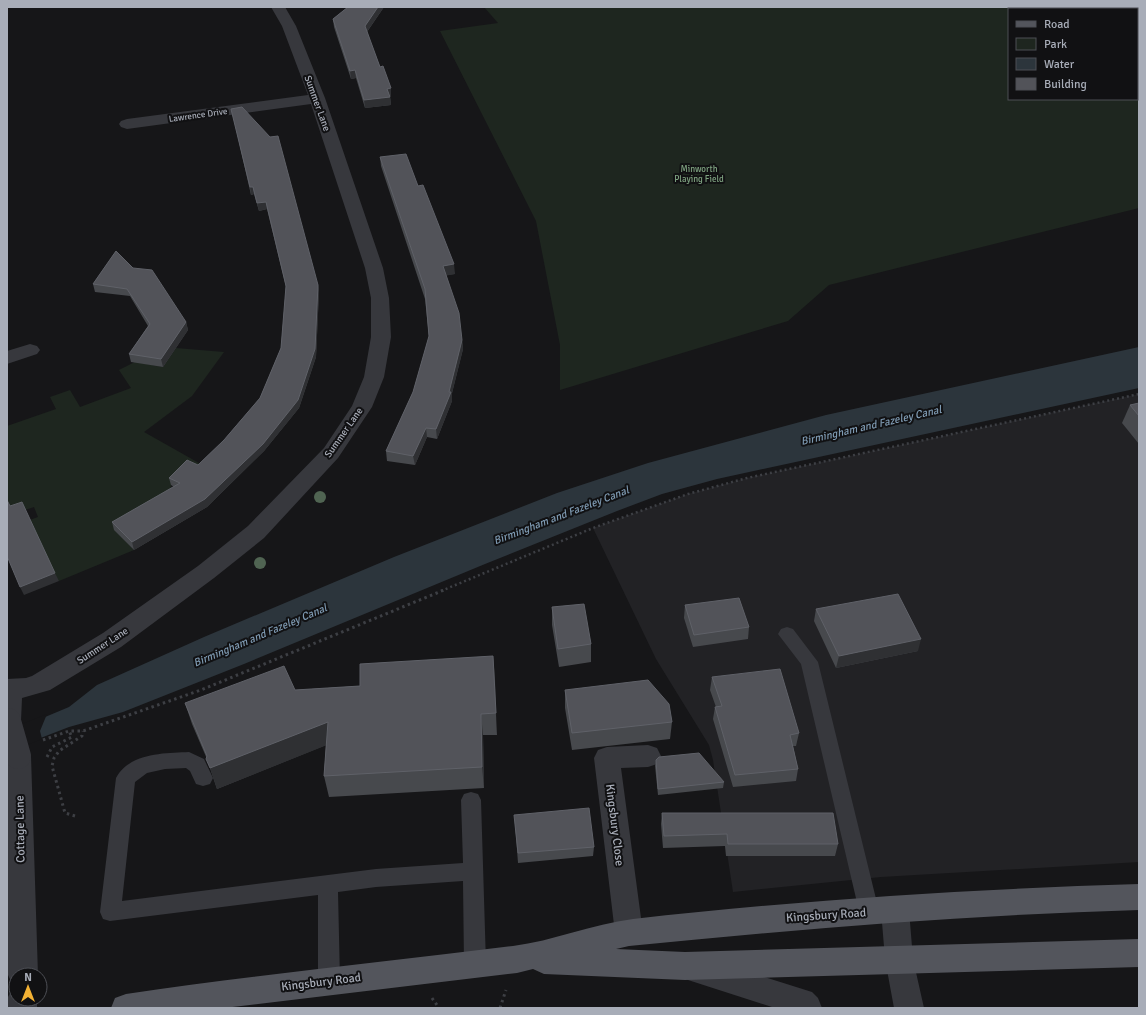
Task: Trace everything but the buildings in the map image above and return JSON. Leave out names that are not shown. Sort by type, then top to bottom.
[{"type":"main road","name":"Kingsbury Road","points":[[126,1008],[329,981],[517,959],[629,933],[727,922],[1038,900],[1132,899]]},
{"type":"main road","name":"Kingsbury Road","points":[[517,959],[685,966],[1139,953]]},
{"type":"street","name":"Summer Lane","points":[[8,687],[26,688],[41,683],[112,640],[206,572],[256,532],[331,453],[362,407],[374,377],[381,337],[380,298],[374,268],[317,98],[289,26],[278,7]]},
{"type":"street","name":"Lawrence Drive","points":[[127,124],[317,98]]},
{"type":"street","points":[[7,358],[30,350]]},
{"type":"street","name":"Cottage Lane","points":[[8,687],[8,721],[28,749],[23,967]]},
{"type":"street","name":"Kingsbury Close","points":[[629,933],[607,758],[648,756]]},
{"type":"street","points":[[882,910],[899,959],[909,1008]]},
{"type":"street","points":[[685,966],[802,1002],[807,1008]]},
{"type":"lane","points":[[787,634],[808,662],[882,910]]},
{"type":"lane","points":[[203,778],[196,765],[189,760],[165,761],[142,766],[126,778],[110,912],[376,878],[474,871]]},
{"type":"lane","points":[[471,800],[474,871],[475,964]]},
{"type":"lane","points":[[328,884],[329,981]]},
{"type":"path","points":[[28,749],[69,731],[83,731],[201,690],[593,528],[688,494],[770,473],[1139,394]]},
{"type":"path","points":[[45,760],[52,747],[72,737],[69,731]]},
{"type":"path","points":[[75,816],[65,813],[52,766],[54,758],[59,751],[82,736],[83,731]]},
{"type":"shaded area","points":[[1139,394],[1139,862],[881,877],[733,892],[713,760],[709,745],[656,659],[593,528],[688,494],[747,478]]},
{"type":"green space","name":"Minworth Playing Field","points":[[484,7],[1055,7],[1056,8],[1008,8],[1008,100],[1138,100],[1139,60],[1139,208],[829,285],[788,321],[560,390],[560,345],[536,221],[440,31],[498,23]]},
{"type":"green space","points":[[176,348],[224,352],[192,396],[144,432],[206,467],[171,485],[170,498],[115,530],[134,550],[59,581],[19,524],[38,517],[34,507],[13,514],[7,500],[7,426],[56,409],[50,397],[70,390],[80,407],[131,388],[119,370],[135,362],[163,367]]},
{"type":"water","name":"Birmingham and Fazeley Canal","points":[[1139,347],[1139,388],[717,479],[662,494],[485,564],[244,664],[123,712],[69,727],[7,751],[7,733],[69,707],[97,685],[204,637],[394,557],[557,493],[648,463],[826,415]]},
{"type":"pier","points":[[47,714],[40,731],[42,739],[7,753],[7,730]]}]
